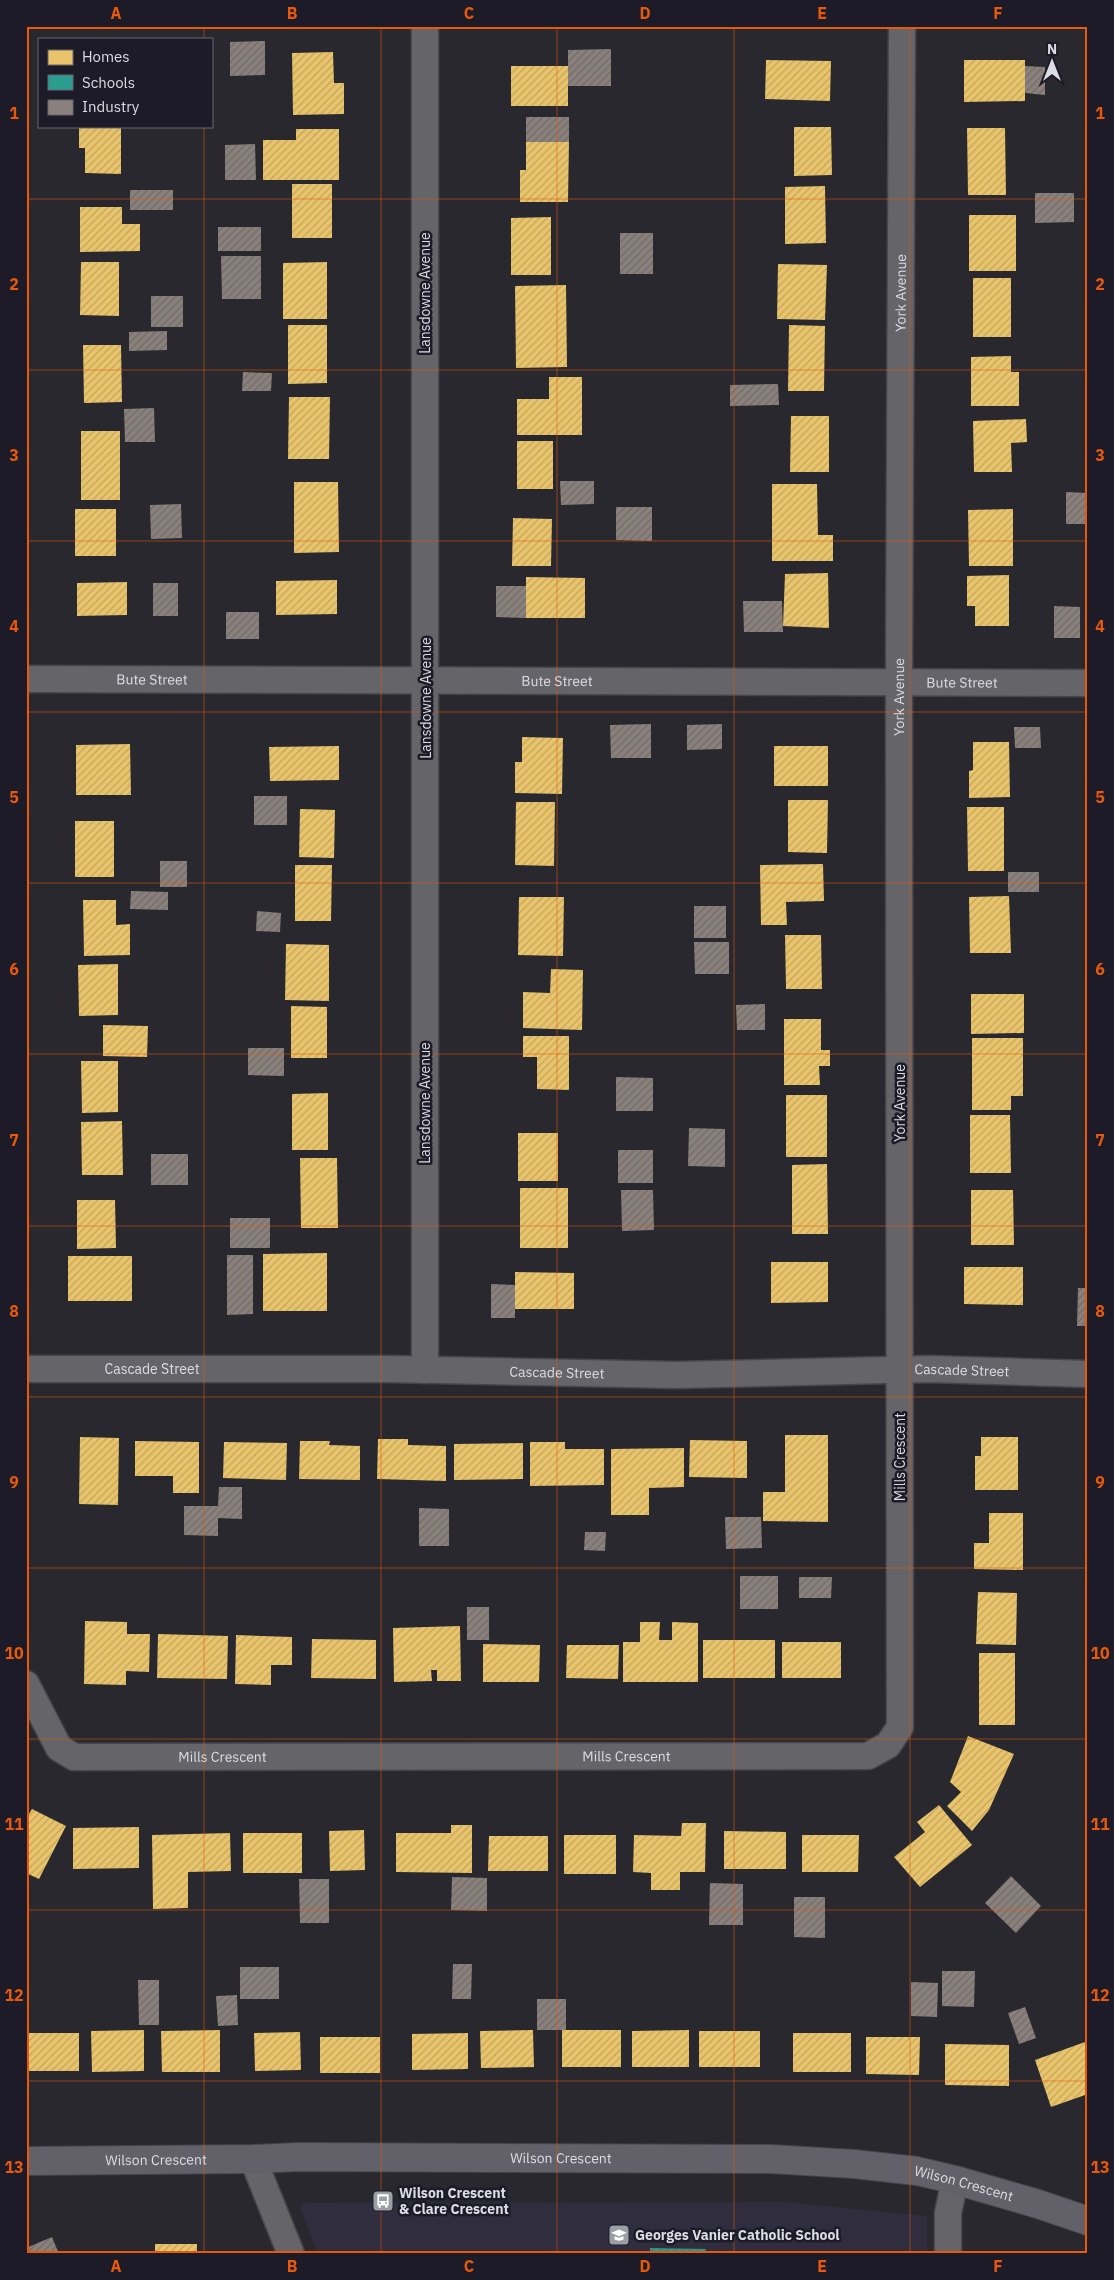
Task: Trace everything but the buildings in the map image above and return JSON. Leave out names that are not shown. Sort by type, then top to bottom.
[{"type":"street","name":"Lansdowne Avenue","points":[[425,26],[426,680],[424,1292],[426,1370]]},
{"type":"street","name":"York Avenue","points":[[900,1370],[899,682],[902,26]]},
{"type":"street","name":"Bute Street","points":[[26,679],[1088,683]]},
{"type":"street","name":"Cascade Street","points":[[26,1369],[426,1370],[676,1375],[900,1370],[1088,1374]]},
{"type":"street","name":"Mills Crescent","points":[[26,1684],[59,1748],[74,1757],[868,1756],[888,1746],[900,1727],[900,1370]]},
{"type":"street","name":"Wilson Crescent","points":[[26,2160],[309,2157],[771,2160],[899,2169],[955,2180],[1038,2204],[1088,2221]]},
{"type":"street","points":[[254,2159],[291,2254]]},
{"type":"street","points":[[948,2254],[948,2213],[955,2180]]},
{"type":"shaded area","name":"Georges Vanier Catholic School","points":[[785,2202],[927,2216],[927,2254],[318,2254],[301,2209],[302,2203]]},
{"type":"place","name":"Wilson Crescent & Clare Crescent","points":[[383,2201]]},
{"type":"place","name":"Georges Vanier Catholic School","points":[[619,2235]]}]
